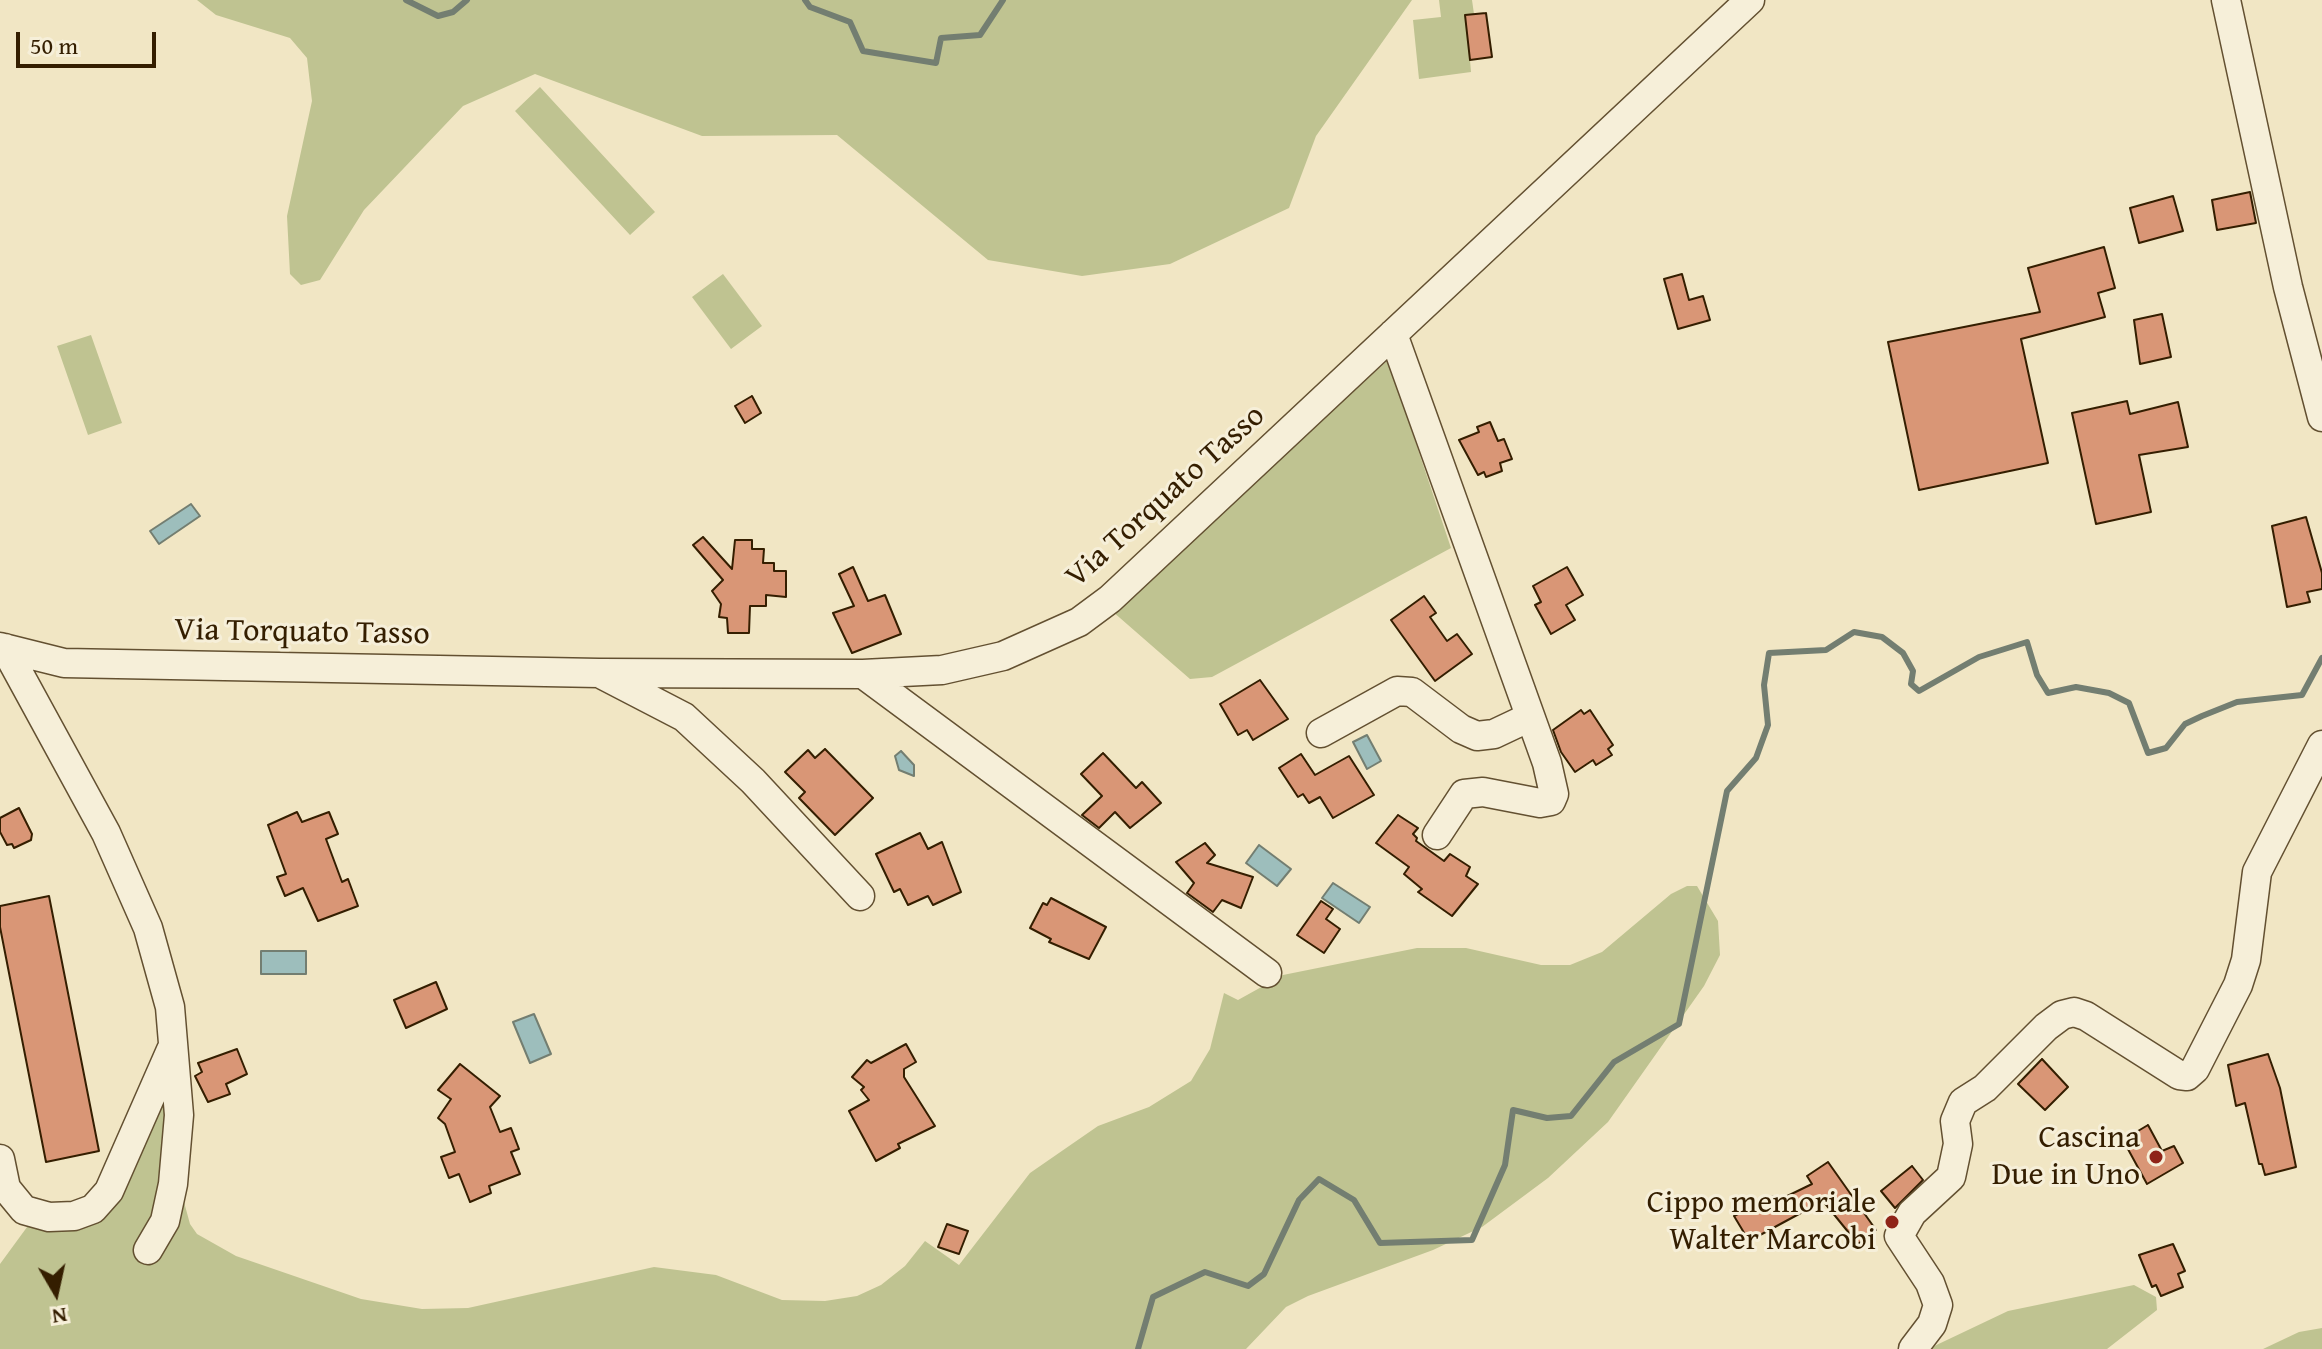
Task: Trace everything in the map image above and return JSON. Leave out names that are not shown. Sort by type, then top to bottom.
[{"type":"street","name":"Via Torquato Tasso","points":[[3,648],[64,663],[599,673],[863,674],[942,670],[1003,656],[1079,622],[1140,572],[1750,0]]},
{"type":"street","points":[[2226,0],[2288,287],[2322,417]]},
{"type":"street","points":[[1393,334],[1547,763],[1554,794],[1551,801],[1540,803],[1483,792],[1464,794],[1437,835]]},
{"type":"street","name":"Via Torquato Tasso","points":[[3,648],[106,833],[148,928],[170,1007],[179,1115],[173,1184],[165,1221],[148,1250]]},
{"type":"street","name":"Via Torquato Tasso","points":[[599,673],[684,717],[753,781],[860,896]]},
{"type":"street","points":[[863,674],[1267,973]]},
{"type":"street","points":[[1321,733],[1397,691],[1412,692],[1461,729],[1477,736],[1494,734],[1530,717]]},
{"type":"street","points":[[1913,1349],[1932,1324],[1938,1305],[1930,1283],[1899,1236],[1912,1213],[1951,1177],[1958,1144],[1955,1121],[1963,1102],[1985,1088],[2046,1027],[2062,1015],[2074,1012],[2086,1016],[2179,1075],[2187,1076],[2195,1069],[2238,985],[2246,960],[2257,872],[2322,745]]},
{"type":"street","name":"Via Torquato Tasso","points":[[0,1159],[6,1188],[24,1210],[49,1217],[74,1216],[93,1209],[109,1191],[173,1046]]},
{"type":"green space","points":[[197,0],[1412,0],[1316,136],[1289,208],[1170,264],[1082,276],[988,260],[837,135],[702,136],[535,74],[463,106],[364,210],[320,280],[301,285],[290,274],[287,216],[312,101],[307,58],[290,38],[216,15]]},
{"type":"green space","points":[[1439,0],[1472,0],[1474,14],[1486,13],[1492,57],[1470,60],[1471,72],[1419,79],[1413,20],[1441,17]]},
{"type":"green space","points":[[540,87],[655,212],[630,235],[515,111]]},
{"type":"green space","points":[[723,274],[762,326],[731,349],[692,297]]},
{"type":"green space","points":[[91,335],[122,423],[88,435],[57,346]]},
{"type":"green space","points":[[1388,360],[1451,548],[1212,677],[1190,679],[1112,611]]},
{"type":"green space","points":[[1687,886],[1697,886],[1718,921],[1720,955],[1704,986],[1608,1122],[1548,1178],[1482,1227],[1433,1250],[1286,1307],[1246,1349],[0,1349],[0,1264],[30,1223],[77,1224],[162,1092],[183,1179],[184,1202],[190,1224],[197,1234],[236,1256],[361,1299],[422,1309],[468,1308],[654,1267],[716,1275],[782,1300],[825,1301],[857,1296],[881,1285],[905,1266],[925,1241],[959,1265],[1030,1173],[1098,1126],[1149,1107],[1191,1081],[1210,1049],[1224,993],[1238,1000],[1283,975],[1417,948],[1466,948],[1541,965],[1570,965],[1602,952],[1671,894]]},
{"type":"green space","points":[[2134,1285],[2156,1297],[2157,1310],[2107,1349],[1928,1349],[2008,1311]]},
{"type":"green space","points":[[2322,1328],[2322,1349],[2263,1349],[2299,1332]]},
{"type":"water","points":[[191,504],[200,516],[159,544],[150,531]]},
{"type":"water","points":[[1367,735],[1381,761],[1367,769],[1353,742]]},
{"type":"water","points":[[901,751],[914,765],[914,776],[899,770],[895,756]]},
{"type":"water","points":[[1259,845],[1291,869],[1277,886],[1246,863]]},
{"type":"water","points":[[1333,883],[1370,907],[1359,923],[1322,898]]},
{"type":"water","points":[[261,951],[306,951],[306,974],[261,974]]},
{"type":"water","points":[[534,1014],[551,1054],[530,1063],[513,1022]]},
{"type":"building","points":[[1486,13],[1492,57],[1470,60],[1465,15]]},
{"type":"building","points":[[2250,192],[2256,223],[2217,230],[2212,200]]},
{"type":"building","points":[[2173,196],[2183,231],[2139,243],[2130,208]]},
{"type":"building","points":[[2104,247],[2115,288],[2098,293],[2105,317],[2021,339],[2048,463],[1919,490],[1888,342],[2040,312],[2028,268]]},
{"type":"building","points":[[1682,274],[1689,300],[1703,296],[1710,320],[1678,329],[1664,279]]},
{"type":"building","points":[[2162,314],[2171,357],[2140,364],[2134,320]]},
{"type":"building","points":[[752,396],[761,413],[745,423],[735,406]]},
{"type":"building","points":[[2127,401],[2130,414],[2178,402],[2188,447],[2139,455],[2151,512],[2096,524],[2072,413]]},
{"type":"building","points":[[1490,422],[1498,441],[1504,439],[1512,459],[1500,463],[1502,471],[1486,477],[1484,472],[1478,475],[1459,440],[1479,432],[1477,427]]},
{"type":"building","points":[[2306,517],[2322,573],[2322,589],[2307,592],[2310,602],[2287,607],[2272,526]]},
{"type":"building","points":[[703,537],[732,569],[735,540],[752,540],[752,549],[764,549],[763,563],[774,563],[774,571],[786,571],[786,597],[766,595],[766,606],[750,606],[749,633],[728,633],[727,618],[719,617],[721,604],[712,591],[723,580],[693,545]]},
{"type":"building","points":[[853,567],[868,601],[885,595],[901,634],[852,653],[833,613],[854,606],[839,574]]},
{"type":"building","points":[[1567,567],[1583,595],[1566,605],[1575,620],[1551,634],[1535,605],[1541,602],[1533,586]]},
{"type":"building","points":[[1424,596],[1436,613],[1430,617],[1447,641],[1457,634],[1472,654],[1435,681],[1391,620]]},
{"type":"building","points":[[1260,680],[1288,719],[1253,740],[1247,730],[1238,735],[1220,704]]},
{"type":"building","points":[[1581,710],[1584,714],[1590,710],[1613,745],[1608,749],[1612,755],[1596,765],[1593,760],[1575,772],[1561,752],[1553,730]]},
{"type":"building","points":[[825,749],[873,798],[835,835],[799,798],[805,792],[785,772],[808,750],[815,758]]},
{"type":"building","points":[[1103,753],[1136,788],[1142,782],[1161,803],[1130,828],[1115,812],[1099,828],[1082,815],[1102,796],[1081,774]]},
{"type":"building","points":[[1301,754],[1315,775],[1349,756],[1374,795],[1333,818],[1320,797],[1309,803],[1303,794],[1298,797],[1279,768]]},
{"type":"building","points":[[19,808],[32,834],[31,840],[14,848],[12,844],[7,845],[0,832],[0,818]]},
{"type":"building","points":[[297,812],[302,822],[329,812],[338,834],[326,839],[342,882],[348,879],[358,906],[318,921],[303,888],[285,896],[277,877],[286,874],[268,825]]},
{"type":"building","points":[[1398,815],[1418,828],[1413,834],[1416,841],[1444,861],[1450,854],[1470,867],[1466,876],[1478,884],[1452,916],[1418,892],[1422,889],[1404,874],[1409,867],[1376,843]]},
{"type":"building","points":[[920,833],[928,849],[942,842],[961,892],[933,905],[928,896],[908,905],[900,889],[894,892],[876,854]]},
{"type":"building","points":[[1205,843],[1215,855],[1207,863],[1253,877],[1241,908],[1222,900],[1213,912],[1187,893],[1194,883],[1176,862]]},
{"type":"building","points":[[49,896],[99,1151],[46,1162],[0,927],[0,906]]},
{"type":"building","points":[[1051,898],[1106,927],[1089,959],[1049,942],[1051,939],[1030,928],[1043,903],[1047,905]]},
{"type":"building","points":[[1321,901],[1333,909],[1326,919],[1340,929],[1324,953],[1297,935]]},
{"type":"building","points":[[436,982],[447,1009],[406,1028],[394,1000]]},
{"type":"building","points":[[906,1044],[916,1062],[904,1069],[904,1077],[935,1126],[898,1144],[900,1148],[876,1161],[849,1111],[869,1100],[861,1090],[864,1087],[852,1077],[867,1060],[871,1063]]},
{"type":"building","points":[[237,1049],[247,1074],[226,1084],[230,1094],[208,1102],[195,1076],[202,1072],[198,1063]]},
{"type":"building","points":[[2268,1054],[2280,1088],[2296,1167],[2265,1175],[2262,1164],[2259,1164],[2245,1103],[2236,1106],[2228,1065]]},
{"type":"building","points":[[2042,1059],[2068,1087],[2045,1110],[2018,1084]]},
{"type":"building","points":[[460,1064],[500,1096],[490,1107],[500,1132],[511,1128],[519,1149],[511,1152],[520,1174],[489,1186],[491,1193],[470,1202],[459,1174],[449,1178],[441,1157],[455,1152],[445,1124],[438,1118],[451,1099],[438,1090]]},
{"type":"building","name":"Cascina Due in Uno","points":[[2148,1125],[2162,1151],[2174,1146],[2183,1163],[2147,1184],[2123,1140]]},
{"type":"building","points":[[1828,1162],[1876,1230],[1858,1244],[1823,1201],[1749,1241],[1734,1216],[1774,1196],[1777,1201],[1812,1184],[1807,1176]]},
{"type":"building","points":[[1912,1166],[1923,1180],[1895,1208],[1881,1191]]},
{"type":"building","points":[[947,1224],[968,1231],[959,1254],[938,1247]]},
{"type":"building","points":[[2173,1244],[2185,1271],[2178,1274],[2183,1287],[2161,1296],[2156,1285],[2152,1287],[2139,1255]]},
{"type":"waterway","points":[[406,0],[438,16],[453,12],[467,0]]},
{"type":"waterway","points":[[805,0],[810,7],[850,22],[863,51],[936,63],[941,38],[980,35],[1003,0]]},
{"type":"waterway","points":[[1138,1349],[1153,1297],[1205,1272],[1248,1286],[1264,1274],[1299,1200],[1319,1179],[1354,1200],[1380,1243],[1472,1240],[1505,1165],[1513,1110],[1547,1118],[1571,1116],[1614,1062],[1679,1024],[1727,791],[1756,758],[1768,725],[1764,685],[1769,653],[1826,650],[1854,632],[1882,637],[1903,653],[1913,671],[1911,684],[1919,691],[1979,657],[2027,642],[2037,675],[2048,693],[2076,687],[2109,693],[2129,703],[2148,753],[2166,748],[2185,724],[2237,702],[2302,695],[2322,658]]},
{"type":"place","name":"Cascina Due in Uno","points":[[2156,1157]]},
{"type":"place","name":"Cippo memoriale Walter Marcobi","points":[[1892,1222]]}]
